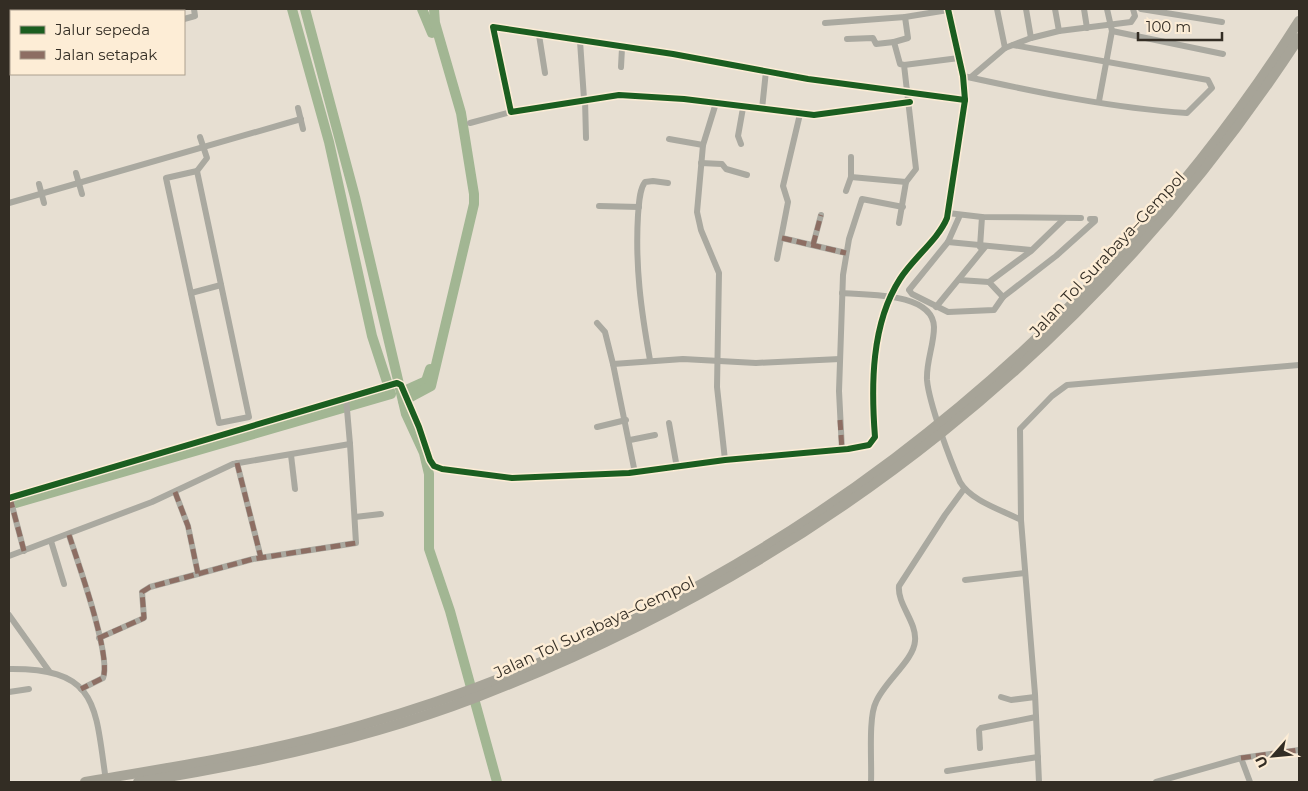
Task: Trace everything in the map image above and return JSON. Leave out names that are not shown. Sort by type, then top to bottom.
[{"type":"highway","name":"Jalan Tol Surabaya–Gempol","points":[[85,782],[220,760],[312,739],[471,694],[565,652],[677,597],[730,568],[850,491],[960,407],[1021,355],[1079,298],[1168,201],[1235,116],[1299,21]]},
{"type":"highway","name":"Jalan Tol Surabaya–Gempol","points":[[138,782],[276,757],[376,730],[565,661],[639,626],[716,586],[849,504],[966,415],[1078,312],[1191,189],[1237,129],[1299,38]]},
{"type":"street","points":[[185,19],[194,16],[194,9]]},
{"type":"street","points":[[24,551],[10,500],[347,402],[388,386],[400,384],[408,399],[430,460],[438,468],[512,478],[635,473],[725,460],[842,450],[869,445],[875,440],[872,402],[874,363],[891,298],[900,279],[915,258],[941,230],[948,213],[965,100],[963,76],[948,9],[904,17],[825,23]]},
{"type":"street","points":[[997,9],[1005,48]]},
{"type":"street","points":[[1026,9],[1031,38]]},
{"type":"street","points":[[1054,9],[1059,31]]},
{"type":"street","points":[[1084,9],[1087,28]]},
{"type":"street","points":[[1099,101],[1111,28],[1107,9]]},
{"type":"street","points":[[1111,28],[1131,22],[1135,16],[1132,9]]},
{"type":"street","points":[[1141,9],[1222,22]]},
{"type":"street","points":[[847,39],[873,38],[876,44],[908,38],[904,17]]},
{"type":"street","points":[[511,112],[493,27],[539,36],[580,40],[766,71],[965,100]]},
{"type":"street","points":[[971,78],[1005,48],[1031,38],[1059,31],[1087,28],[1111,28],[1223,54]]},
{"type":"street","points":[[539,36],[545,73]]},
{"type":"street","points":[[580,40],[586,138]]},
{"type":"street","points":[[894,42],[900,63],[904,66],[910,102],[916,169],[906,182],[899,223]]},
{"type":"street","points":[[963,76],[987,82],[1099,101],[1187,113],[1212,88],[1208,80],[1013,46]]},
{"type":"street","points":[[621,67],[622,48]]},
{"type":"street","points":[[904,66],[959,58]]},
{"type":"street","points":[[762,109],[766,71]]},
{"type":"street","points":[[470,123],[511,112],[606,96],[646,96],[800,114],[835,114],[910,102]]},
{"type":"street","points":[[716,103],[703,145],[697,195],[698,221],[719,273],[718,398],[725,460]]},
{"type":"street","points":[[298,108],[303,129]]},
{"type":"street","points":[[741,144],[738,136],[743,108]]},
{"type":"street","points":[[777,259],[788,202],[783,186],[800,114]]},
{"type":"street","points":[[9,203],[301,119]]},
{"type":"street","points":[[197,172],[249,417],[219,423],[166,178],[197,172],[207,158],[200,137]]},
{"type":"street","points":[[669,139],[703,145]]},
{"type":"street","points":[[846,191],[851,177],[851,157]]},
{"type":"street","points":[[701,163],[722,164],[726,169],[747,175]]},
{"type":"street","points":[[76,173],[82,194]]},
{"type":"street","points":[[851,177],[906,182]]},
{"type":"street","points":[[650,360],[636,266],[639,207],[642,187],[645,182],[653,180],[668,183]]},
{"type":"street","points":[[38,184],[44,203]]},
{"type":"street","points":[[842,450],[840,359],[842,293],[846,253],[862,199],[903,207]]},
{"type":"street","points":[[600,206],[639,207]]},
{"type":"street","points":[[948,213],[982,217],[1081,218]]},
{"type":"street","points":[[813,245],[821,215]]},
{"type":"street","points":[[960,215],[948,242],[909,290],[912,294],[948,312],[992,310],[1003,297],[1056,256],[1095,221],[1095,219],[1090,219]]},
{"type":"street","points":[[936,307],[983,247],[982,217]]},
{"type":"street","points":[[959,280],[989,282],[1031,250],[1064,219]]},
{"type":"street","points":[[782,238],[846,253]]},
{"type":"street","points":[[948,242],[983,247],[1031,250]]},
{"type":"street","points":[[989,282],[1003,297]]},
{"type":"street","points":[[191,293],[221,285]]},
{"type":"street","points":[[842,293],[915,302],[924,307],[932,317],[934,328],[927,379],[931,399],[964,489],[1021,520]]},
{"type":"street","points":[[597,323],[605,332],[626,420],[635,473]]},
{"type":"street","points":[[613,364],[650,360],[717,360],[756,363],[840,359]]},
{"type":"street","points":[[1039,782],[1036,758],[1036,717],[1028,698],[1018,574],[1021,520],[1020,429],[1052,396],[1067,385],[1299,365]]},
{"type":"street","points":[[99,638],[144,618],[142,592],[145,589],[261,558],[356,543],[347,402]]},
{"type":"street","points":[[597,428],[626,420]]},
{"type":"street","points":[[669,423],[677,468]]},
{"type":"street","points":[[630,440],[655,435]]},
{"type":"street","points":[[9,556],[68,535],[175,492],[237,463],[350,444]]},
{"type":"street","points":[[291,455],[295,489]]},
{"type":"street","points":[[237,463],[248,515],[261,558]]},
{"type":"street","points":[[872,782],[875,704],[887,682],[909,656],[915,642],[912,624],[900,594],[899,586],[944,515],[964,489]]},
{"type":"street","points":[[175,492],[188,526],[198,574]]},
{"type":"street","points":[[355,517],[381,514]]},
{"type":"street","points":[[68,535],[99,638],[104,676],[81,689]]},
{"type":"street","points":[[52,541],[64,584]]},
{"type":"street","points":[[965,580],[1018,574]]},
{"type":"street","points":[[9,615],[49,671]]},
{"type":"street","points":[[9,669],[49,671],[67,677],[81,689],[94,711],[106,782]]},
{"type":"street","points":[[9,692],[28,688]]},
{"type":"street","points":[[1001,697],[1006,700],[1028,698]]},
{"type":"street","points":[[980,748],[978,733],[981,728],[1036,717]]},
{"type":"street","points":[[1156,782],[1170,780],[1241,758],[1299,750]]},
{"type":"street","points":[[947,771],[1036,758]]},
{"type":"street","points":[[1241,758],[1250,782]]},
{"type":"waterway","points":[[9,505],[391,394],[372,336],[329,142],[292,9]]},
{"type":"waterway","points":[[305,9],[355,197],[406,414],[424,453],[429,474],[429,549],[450,611],[497,782]]},
{"type":"waterway","points":[[422,9],[432,33]]},
{"type":"waterway","points":[[403,401],[431,386],[474,204],[461,113],[435,23],[434,9]]},
{"type":"waterway","points":[[406,390],[426,381],[430,369]]},
{"type":"marked path","points":[[813,245],[821,215]]},
{"type":"marked path","points":[[782,238],[846,253]]},
{"type":"marked path","points":[[840,420],[842,450]]},
{"type":"marked path","points":[[237,463],[261,558]]},
{"type":"marked path","points":[[175,492],[188,526],[198,574]]},
{"type":"marked path","points":[[10,498],[24,551]]},
{"type":"marked path","points":[[69,535],[86,586],[103,650],[103,678],[81,689]]},
{"type":"marked path","points":[[99,638],[144,618],[142,592],[150,587],[253,559],[356,543]]},
{"type":"marked path","points":[[1241,758],[1299,750]]},
{"type":"cycle path","points":[[9,498],[397,383],[401,385],[419,427],[430,460],[434,466],[442,469],[512,478],[629,473],[725,460],[848,449],[869,445],[875,437],[873,397],[875,356],[883,316],[890,297],[905,271],[938,234],[947,218],[965,100],[963,76],[948,9]]},
{"type":"cycle path","points":[[910,102],[814,115],[684,99],[619,95],[511,112],[493,27],[673,54],[808,79],[965,100]]}]
